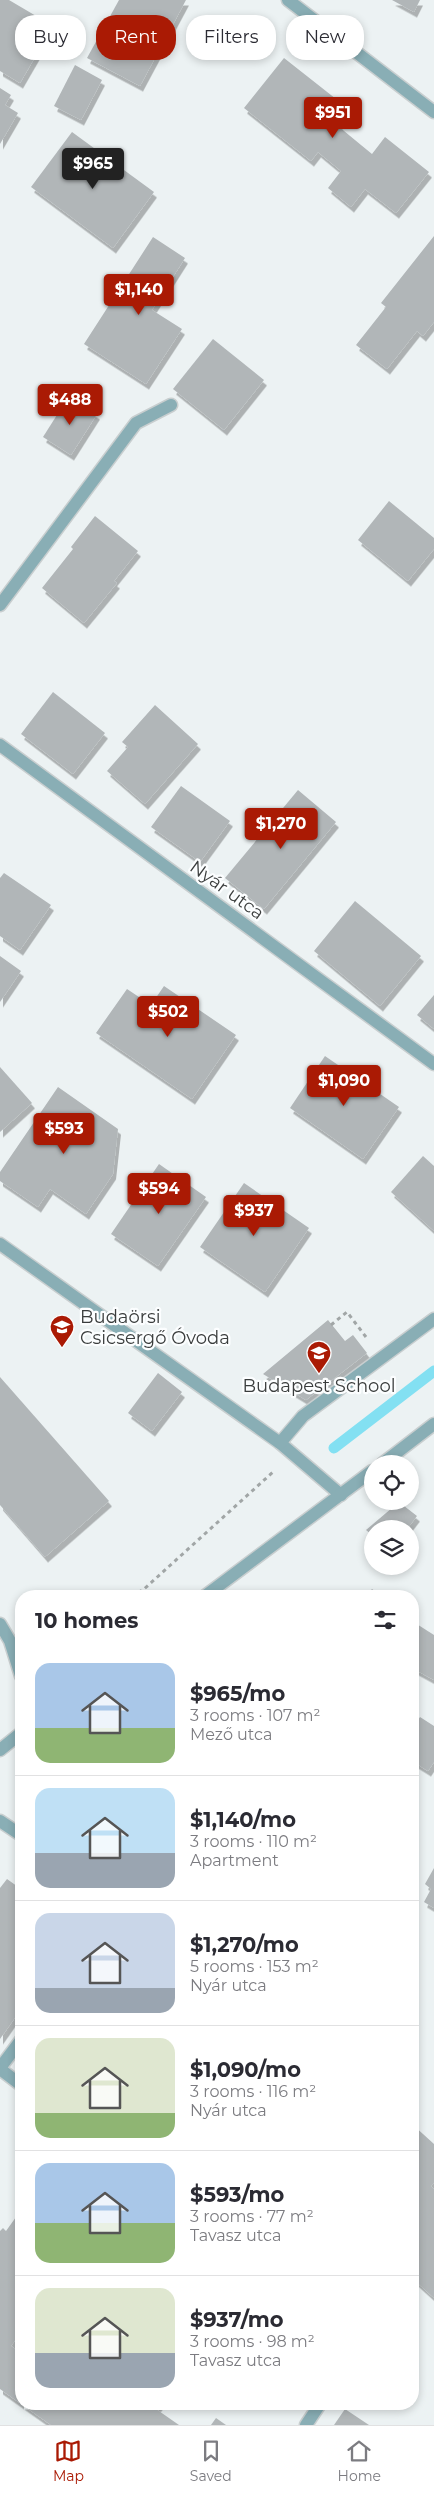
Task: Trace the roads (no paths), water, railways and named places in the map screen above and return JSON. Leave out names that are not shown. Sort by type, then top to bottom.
[{"type":"street","points":[[288,0],[434,112]]},
{"type":"street","points":[[0,605],[136,423],[171,405]]},
{"type":"street","name":"Nyár utca","points":[[0,745],[434,1064]]},
{"type":"street","points":[[0,1244],[280,1443],[341,1495]]},
{"type":"street","points":[[280,1443],[303,1416],[434,1319]]},
{"type":"street","points":[[394,1455],[433,1427]]},
{"type":"street","points":[[214,1590],[364,1477]]},
{"type":"street","points":[[0,1624],[10,1641],[15,1657]]},
{"type":"street","points":[[0,1750],[15,1738]]},
{"type":"street","points":[[0,1820],[15,1831]]},
{"type":"street","points":[[15,2048],[0,2069],[15,2080]]},
{"type":"street","points":[[306,2425],[316,2410]]},
{"type":"waterway","points":[[334,1448],[434,1371]]},
{"type":"place","name":"Budaörsi Csicsergő Óvoda","points":[[62,1348]]},
{"type":"place","name":"Budapest School","points":[[319,1374]]}]
